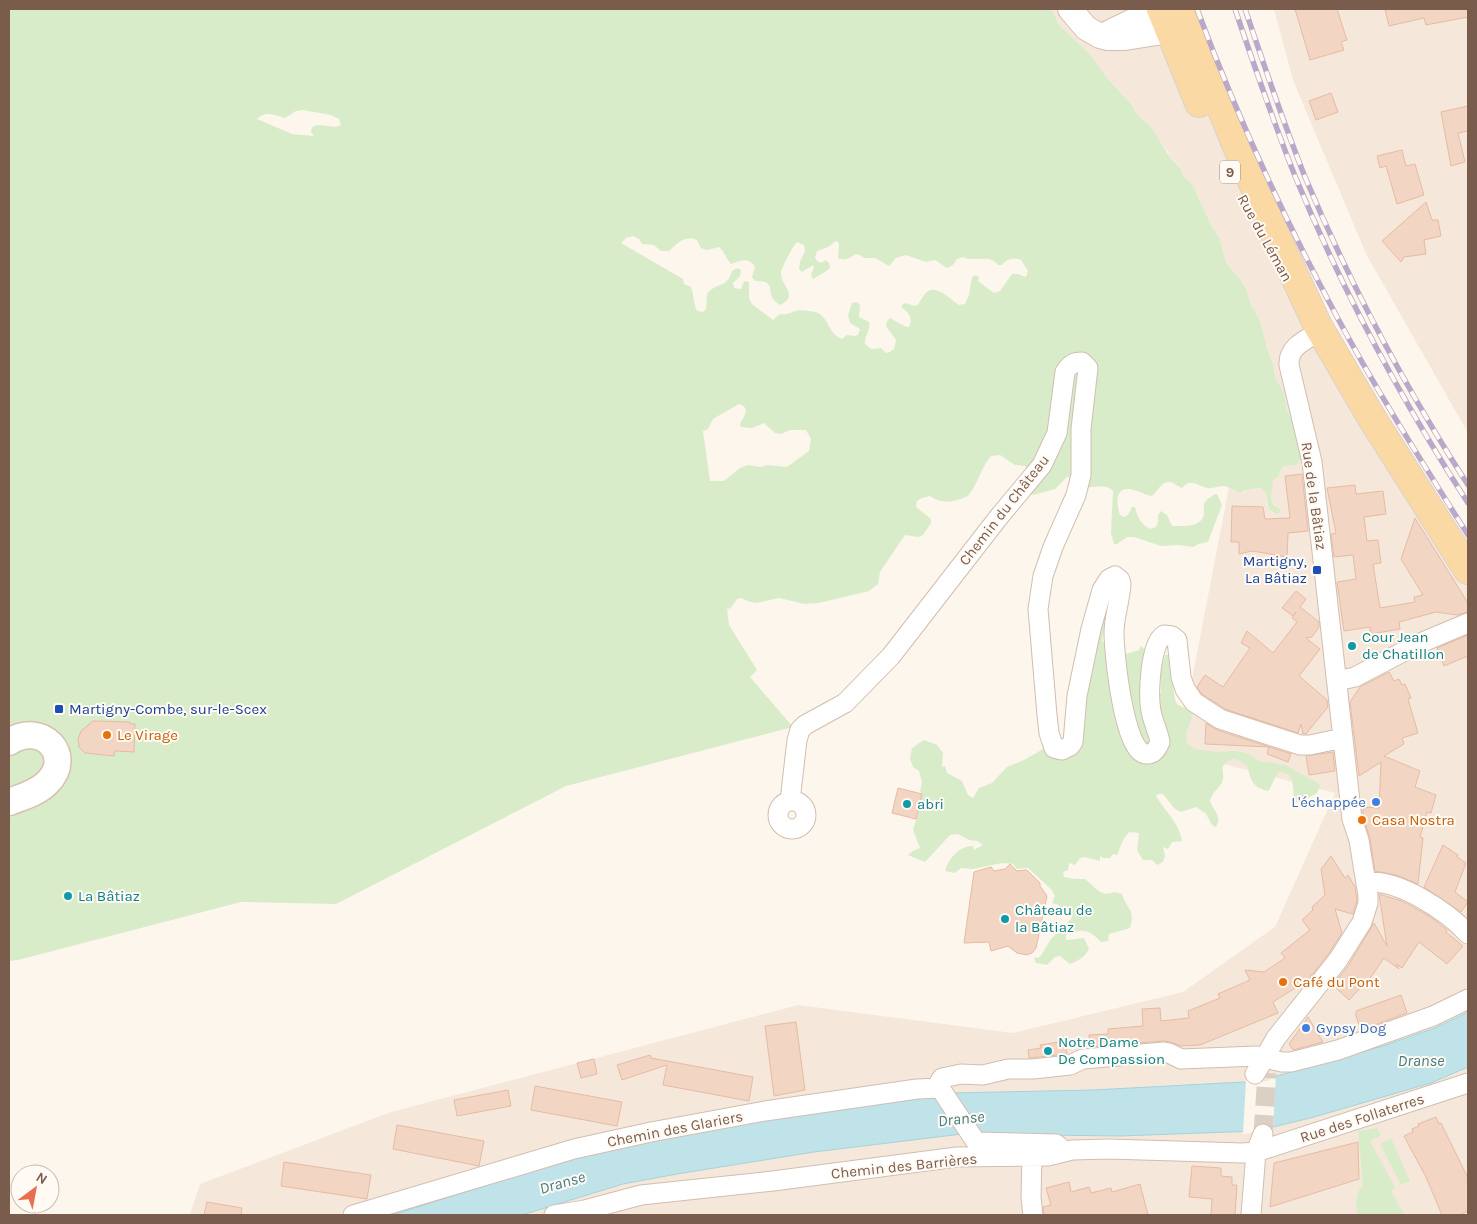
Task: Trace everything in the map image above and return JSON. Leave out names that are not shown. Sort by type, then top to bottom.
[{"type":"main road","name":"Rue du Léman","points":[[1172,17],[1217,144],[1273,256],[1320,329],[1376,425],[1468,570]]},
{"type":"main road","points":[[9,742],[26,735],[39,736],[52,745],[58,763],[55,773],[44,786],[9,802]]},
{"type":"street","points":[[1073,12],[1091,32],[1107,38],[1125,38],[1172,17]]},
{"type":"street","name":"Rue de la Bâtiaz","points":[[1320,329],[1295,347],[1288,359],[1312,462],[1343,738]]},
{"type":"street","name":"Chemin du Château","points":[[790,801],[797,740],[800,730],[805,724],[845,703],[891,656],[998,518],[1042,465],[1057,433],[1065,372],[1069,365],[1075,362],[1082,362],[1088,368],[1081,429],[1081,475],[1076,495],[1053,547],[1043,576],[1038,609],[1049,733],[1054,748],[1062,750],[1073,742],[1076,696],[1091,629],[1102,590],[1109,579],[1115,576],[1120,580],[1121,584],[1114,632],[1115,663],[1130,733],[1134,743],[1143,754],[1156,750],[1160,742],[1151,711],[1150,690],[1155,648],[1158,639],[1164,635],[1172,636],[1177,640],[1181,677],[1190,697],[1215,716],[1300,744],[1310,745],[1343,738]]},
{"type":"street","points":[[1336,679],[1354,677],[1410,648],[1468,623]]},
{"type":"street","points":[[1262,1068],[1280,1033],[1338,960],[1358,930],[1368,903],[1359,840],[1352,819],[1343,738]]},
{"type":"street","points":[[1366,883],[1380,882],[1408,892],[1439,909],[1468,934]]},
{"type":"street","points":[[1262,1068],[1332,1052],[1433,1016],[1468,999]]},
{"type":"street","points":[[1063,1152],[1062,1147],[1056,1144],[976,1142],[940,1088],[940,1081],[947,1077],[961,1074],[983,1075],[1014,1069],[1070,1065],[1082,1059],[1164,1052],[1169,1052],[1181,1059],[1257,1056],[1262,1068]]},
{"type":"street","name":"Rue des Follaterres","points":[[1257,1141],[1468,1083]]},
{"type":"street","name":"Chemin des Glariers","points":[[353,1215],[574,1149],[651,1132],[765,1111],[917,1089],[940,1088]]},
{"type":"street","points":[[1251,1215],[1257,1141]]},
{"type":"street","name":"Chemin des Barrières","points":[[554,1215],[585,1210],[641,1195],[783,1180],[957,1157],[1032,1157],[1048,1156],[1063,1152],[1109,1149],[1242,1153],[1257,1141]]},
{"type":"street","points":[[1032,1157],[1031,1198],[1033,1215]]},
{"type":"shaded area","points":[[1052,9],[1189,9],[1329,320],[1468,544],[1468,1215],[190,1215],[200,1184],[391,1112],[798,1005],[1013,1033],[1183,992],[1275,927],[1335,793],[1178,752],[1229,487],[1235,492],[1261,488],[1267,495],[1266,505],[1272,512],[1278,514],[1280,512],[1271,499],[1271,484],[1279,476],[1284,466],[1292,466],[1297,429],[1287,410],[1284,392],[1276,380],[1259,318],[1240,279],[1226,263],[1220,239],[1212,227],[1192,184],[1184,177],[1180,168],[1171,159],[1168,152],[1144,120],[1107,78],[1089,53],[1059,25]]},
{"type":"shaded area","points":[[1274,9],[1468,9],[1468,433],[1366,254],[1293,80]]},
{"type":"green space","points":[[9,9],[1052,9],[1059,25],[1089,53],[1107,78],[1132,105],[1137,114],[1151,127],[1171,159],[1180,168],[1184,177],[1192,184],[1212,227],[1220,239],[1226,263],[1246,289],[1251,305],[1259,318],[1276,380],[1284,392],[1287,410],[1297,429],[1301,447],[1301,459],[1297,464],[1283,467],[1279,476],[1273,480],[1271,499],[1274,505],[1280,509],[1278,514],[1269,509],[1267,495],[1261,488],[1239,493],[1224,486],[1210,488],[1188,483],[1182,488],[1167,482],[1152,496],[1125,489],[1118,496],[1120,515],[1124,517],[1128,515],[1132,507],[1135,507],[1140,520],[1150,529],[1156,527],[1158,515],[1161,511],[1167,515],[1172,526],[1186,526],[1200,522],[1204,514],[1205,502],[1215,494],[1217,494],[1222,505],[1208,542],[1194,547],[1178,545],[1161,546],[1134,537],[1127,537],[1114,544],[1111,533],[1113,491],[1110,488],[1084,486],[1081,479],[1067,477],[1055,489],[1033,495],[1030,491],[1033,472],[1025,466],[1015,465],[1000,455],[991,456],[968,496],[949,502],[939,501],[930,496],[917,501],[916,507],[931,519],[931,523],[923,535],[918,537],[905,535],[880,572],[878,584],[869,591],[819,603],[805,604],[779,598],[757,603],[741,598],[737,599],[731,608],[727,609],[729,625],[757,670],[750,677],[793,727],[566,786],[336,904],[241,902],[9,961]],"holes":[[[303,110],[331,115],[339,119],[341,125],[334,127],[319,125],[312,127],[311,132],[314,136],[292,134],[257,119],[267,114],[285,118],[296,111]],[[633,236],[639,239],[642,244],[654,245],[661,251],[669,251],[675,245],[688,238],[697,240],[701,248],[707,250],[719,247],[731,264],[744,260],[750,261],[755,267],[752,277],[755,281],[766,282],[770,286],[772,297],[780,305],[789,298],[781,273],[797,242],[804,245],[805,251],[799,269],[802,272],[813,265],[814,268],[811,274],[813,279],[830,268],[826,260],[821,263],[817,261],[815,257],[817,251],[828,247],[836,241],[839,243],[838,258],[842,259],[849,258],[855,254],[864,258],[875,258],[889,266],[896,258],[906,255],[926,262],[935,260],[947,268],[953,265],[957,259],[963,257],[968,259],[986,259],[994,261],[998,265],[1002,265],[1010,259],[1015,259],[1021,260],[1028,271],[1026,277],[1012,274],[1000,291],[994,293],[978,281],[979,277],[976,275],[972,277],[969,295],[965,304],[959,305],[943,293],[935,290],[927,292],[916,306],[904,303],[901,307],[910,316],[909,327],[890,318],[887,321],[886,326],[896,340],[894,349],[886,353],[881,348],[871,349],[865,344],[869,322],[859,317],[860,305],[857,302],[852,303],[848,315],[850,323],[860,329],[858,335],[847,335],[842,339],[834,333],[823,317],[815,312],[795,311],[780,314],[773,320],[752,304],[749,298],[749,282],[744,281],[741,289],[734,288],[733,283],[740,276],[741,270],[737,268],[732,271],[727,281],[707,294],[706,309],[703,312],[697,311],[691,287],[684,284],[683,279],[621,243],[626,238]],[[739,404],[746,410],[740,424],[741,427],[752,428],[764,423],[775,433],[781,434],[790,430],[806,430],[811,439],[809,451],[787,467],[748,465],[740,468],[724,481],[710,481],[703,431],[708,429],[713,419]]]},
{"type":"green space","points":[[1106,618],[1102,641],[1117,657],[1139,650],[1141,646],[1145,650],[1153,707],[1161,692],[1160,673],[1165,655],[1169,655],[1175,700],[1178,705],[1193,711],[1187,731],[1188,745],[1195,749],[1216,752],[1235,751],[1247,753],[1259,761],[1285,765],[1318,783],[1320,786],[1317,793],[1300,803],[1295,802],[1293,783],[1289,775],[1279,772],[1268,791],[1256,786],[1250,776],[1248,767],[1238,760],[1229,760],[1223,766],[1222,782],[1210,801],[1218,817],[1216,827],[1212,825],[1206,814],[1196,807],[1181,812],[1175,809],[1163,794],[1158,794],[1156,796],[1178,828],[1182,841],[1172,842],[1168,849],[1163,847],[1165,856],[1163,862],[1157,865],[1152,860],[1143,860],[1137,850],[1139,833],[1129,832],[1123,840],[1117,855],[1113,854],[1110,858],[1100,856],[1100,861],[1085,857],[1080,858],[1075,865],[1069,863],[1068,870],[1063,872],[1064,877],[1085,879],[1102,893],[1114,892],[1122,894],[1132,917],[1130,928],[1109,934],[1108,941],[1101,942],[1093,934],[1085,931],[1066,935],[1066,940],[1084,938],[1089,949],[1087,952],[1070,964],[1060,956],[1055,957],[1047,965],[1036,963],[1034,958],[1040,957],[1051,939],[1072,918],[1067,913],[1056,915],[1054,910],[1059,905],[1052,903],[1055,896],[1052,890],[1028,868],[1017,869],[1013,864],[1002,863],[973,869],[961,868],[955,873],[945,871],[952,857],[959,850],[973,846],[974,850],[983,845],[958,834],[950,835],[925,862],[908,855],[920,848],[913,830],[922,793],[920,792],[922,782],[919,771],[913,767],[910,759],[912,748],[924,740],[937,745],[943,753],[942,767],[945,766],[947,773],[962,781],[968,795],[973,798],[979,788],[992,783],[1007,767],[1045,748],[1082,740],[1083,735],[1075,718],[1097,621]]},
{"type":"green space","points":[[1377,1128],[1381,1135],[1370,1141],[1395,1187],[1391,1191],[1404,1214],[1401,1215],[1357,1215],[1357,1196],[1363,1186],[1358,1131]]},
{"type":"green space","points":[[1391,1138],[1410,1181],[1401,1185],[1380,1144]]},
{"type":"water","name":"Dranse","points":[[1468,1012],[1468,1067],[1431,1083],[1314,1117],[1257,1131],[1120,1136],[962,1134],[814,1152],[677,1174],[623,1184],[522,1215],[392,1215],[564,1161],[726,1124],[953,1093],[1093,1090],[1243,1082],[1262,1084],[1269,1082],[1277,1076],[1383,1046],[1435,1028]]},
{"type":"pier","points":[[1276,1074],[1273,1129],[1243,1134],[1246,1080],[1268,1081]]},
{"type":"building","points":[[1295,9],[1337,9],[1347,40],[1341,42],[1344,50],[1310,60]]},
{"type":"building","points":[[1385,9],[1468,9],[1468,17],[1426,25],[1424,18],[1389,26]]},
{"type":"building","points":[[1331,93],[1338,112],[1316,120],[1309,101]]},
{"type":"building","points":[[1468,106],[1468,131],[1458,133],[1465,162],[1451,166],[1441,112]]},
{"type":"building","points":[[1402,150],[1406,166],[1415,164],[1424,195],[1397,204],[1386,166],[1380,168],[1377,156]]},
{"type":"building","points":[[1426,202],[1432,220],[1438,220],[1441,236],[1424,240],[1426,254],[1404,257],[1401,262],[1382,241]]},
{"type":"building","points":[[1302,474],[1308,531],[1288,533],[1287,557],[1252,551],[1239,554],[1239,542],[1231,542],[1232,506],[1263,507],[1265,519],[1290,518],[1285,476]]},
{"type":"building","points":[[1355,485],[1356,494],[1383,491],[1386,514],[1364,517],[1367,541],[1378,540],[1381,563],[1373,564],[1380,608],[1415,602],[1414,597],[1423,595],[1401,559],[1415,518],[1468,603],[1468,612],[1457,615],[1436,612],[1399,622],[1400,629],[1371,634],[1370,627],[1344,631],[1337,582],[1356,579],[1353,555],[1334,557],[1331,534],[1336,533],[1327,488]]},
{"type":"building","points":[[1296,591],[1306,599],[1300,607],[1319,622],[1319,627],[1312,637],[1306,638],[1320,649],[1299,676],[1327,700],[1328,707],[1306,734],[1303,734],[1301,724],[1298,733],[1225,709],[1202,694],[1197,687],[1205,675],[1223,687],[1250,648],[1241,643],[1247,631],[1273,653],[1297,622],[1292,618],[1296,612],[1293,616],[1282,608]]},
{"type":"building","points":[[1468,635],[1468,656],[1444,666],[1437,648]]},
{"type":"building","points":[[1389,672],[1394,681],[1399,679],[1402,685],[1405,684],[1411,698],[1408,699],[1418,733],[1402,738],[1404,744],[1384,756],[1420,771],[1415,787],[1436,795],[1431,813],[1427,812],[1420,837],[1423,838],[1418,884],[1396,875],[1375,871],[1370,838],[1363,817],[1363,807],[1379,808],[1381,762],[1359,776],[1350,702],[1360,687]]},
{"type":"building","name":"Le Virage","points":[[93,721],[130,722],[130,724],[135,724],[134,752],[115,751],[114,756],[85,753],[79,747],[78,739],[81,731]]},
{"type":"building","points":[[1206,723],[1217,730],[1291,754],[1288,762],[1267,754],[1269,747],[1205,744]]},
{"type":"building","points":[[1333,752],[1335,771],[1309,775],[1306,756]]},
{"type":"building","name":"abri","points":[[898,788],[922,794],[916,819],[892,813]]},
{"type":"building","points":[[1443,845],[1466,863],[1455,892],[1468,902],[1461,912],[1424,887]]},
{"type":"building","points":[[1331,856],[1345,878],[1348,875],[1355,887],[1357,901],[1353,914],[1335,909],[1342,933],[1308,980],[1273,1002],[1278,1013],[1200,1045],[1181,1046],[1163,1041],[1090,1047],[1089,1035],[1108,1034],[1108,1029],[1143,1026],[1142,1009],[1160,1008],[1161,1021],[1189,1018],[1188,1011],[1220,998],[1218,994],[1250,980],[1245,970],[1264,972],[1285,958],[1281,953],[1310,930],[1302,920],[1325,895],[1321,869]]},
{"type":"building","name":"Château de la Bâtiaz","points":[[1010,864],[1017,871],[1027,870],[1040,883],[1047,896],[1036,948],[1027,955],[1017,953],[1008,946],[991,951],[989,942],[964,943],[974,872],[991,867],[994,871],[1005,869]]},
{"type":"building","points":[[1379,894],[1402,901],[1429,916],[1463,946],[1447,964],[1419,942],[1402,968],[1396,964],[1399,969],[1384,958],[1371,977],[1349,1000],[1333,985],[1348,966],[1374,923],[1387,946]]},
{"type":"building","points":[[1401,995],[1407,1013],[1361,1030],[1356,1011]]},
{"type":"building","points":[[1308,1017],[1323,1042],[1293,1050],[1289,1044]]},
{"type":"building","points":[[796,1022],[805,1090],[774,1096],[765,1026]]},
{"type":"building","points":[[1065,1041],[1067,1054],[1029,1058],[1028,1050],[1041,1048],[1040,1045]]},
{"type":"building","points":[[650,1055],[651,1058],[753,1077],[749,1101],[663,1085],[667,1065],[622,1080],[617,1065]]},
{"type":"building","points":[[594,1059],[597,1074],[581,1078],[577,1063]]},
{"type":"building","points":[[535,1086],[622,1102],[617,1126],[531,1110]]},
{"type":"building","points":[[508,1090],[511,1106],[457,1116],[454,1100]]},
{"type":"building","points":[[1436,1117],[1439,1124],[1441,1123],[1468,1178],[1468,1211],[1460,1215],[1442,1215],[1426,1177],[1404,1136],[1413,1132],[1412,1129],[1419,1126],[1418,1124]]},
{"type":"building","points":[[397,1125],[484,1141],[479,1166],[393,1149]]},
{"type":"building","points":[[1358,1142],[1359,1179],[1270,1207],[1274,1163]]},
{"type":"building","points":[[284,1162],[371,1175],[367,1199],[281,1186]]},
{"type":"building","points":[[1192,1166],[1221,1168],[1221,1176],[1232,1177],[1232,1185],[1237,1185],[1235,1215],[1211,1215],[1212,1199],[1189,1197]]},
{"type":"building","points":[[1069,1182],[1071,1192],[1089,1187],[1091,1193],[1111,1188],[1112,1192],[1140,1184],[1148,1215],[1044,1215],[1043,1207],[1051,1205],[1046,1188]]},
{"type":"building","points":[[207,1202],[242,1208],[241,1215],[204,1215]]},
{"type":"tunnel","points":[[1263,1134],[1267,1073]]},
{"type":"railway","points":[[1197,9],[1244,126],[1316,278],[1383,398],[1468,535]]},
{"type":"railway","points":[[1235,9],[1295,176],[1332,261],[1396,384],[1468,503]]},
{"type":"railway","points":[[1245,9],[1297,156],[1322,217],[1360,296],[1401,373],[1468,485]]},
{"type":"place","name":"Martigny, La Bâtiaz","points":[[1317,570]]},
{"type":"place","name":"Cour Jean de Chatillon","points":[[1352,646]]},
{"type":"place","name":"Martigny-Combe, sur-le-Scex","points":[[59,709]]},
{"type":"place","name":"Le Virage","points":[[107,735]]},
{"type":"place","name":"L'échappée","points":[[1376,802]]},
{"type":"place","name":"abri","points":[[907,804]]},
{"type":"place","name":"Casa Nostra","points":[[1362,820]]},
{"type":"place","name":"La Bâtiaz","points":[[68,896]]},
{"type":"place","name":"Château de la Bâtiaz","points":[[1005,919]]},
{"type":"place","name":"Café du Pont","points":[[1283,982]]},
{"type":"place","name":"Gypsy Dog","points":[[1306,1028]]},
{"type":"place","name":"Notre Dame De Compassion","points":[[1048,1051]]}]
